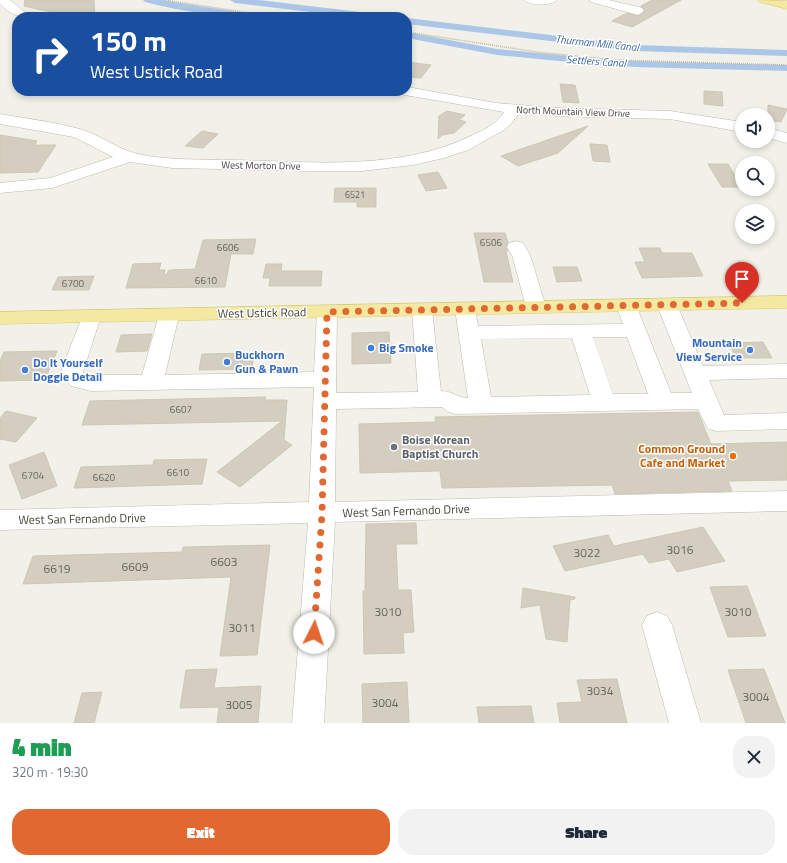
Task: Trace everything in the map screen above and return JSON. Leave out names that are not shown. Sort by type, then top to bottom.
[{"type":"main road","points":[[764,0],[787,6]]},
{"type":"main road","name":"West Ustick Road","points":[[0,318],[787,302]]},
{"type":"street","points":[[3,0],[6,10]]},
{"type":"street","points":[[595,0],[638,11]]},
{"type":"street","name":"North Mountain View Drive","points":[[412,92],[513,109],[670,115],[735,126]]},
{"type":"street","name":"West Morton Drive","points":[[0,119],[77,134],[92,139],[109,150],[130,157],[172,163],[357,166],[404,162],[443,153],[473,142],[503,124],[510,118],[513,109]]},
{"type":"street","points":[[775,135],[787,138]]},
{"type":"street","points":[[0,188],[17,188],[52,183],[130,157]]},
{"type":"street","points":[[516,247],[521,255],[536,308]]},
{"type":"street","points":[[626,305],[662,402]]},
{"type":"street","points":[[667,305],[716,423],[787,421]]},
{"type":"street","points":[[465,309],[481,405]]},
{"type":"street","points":[[422,310],[430,399]]},
{"type":"street","points":[[308,723],[322,514],[327,312]]},
{"type":"street","points":[[152,382],[169,315]]},
{"type":"street","points":[[91,316],[72,374],[79,381],[91,384],[152,382],[325,390],[430,399],[447,399],[456,406],[707,401]]},
{"type":"street","points":[[470,333],[635,330]]},
{"type":"street","points":[[580,331],[604,403]]},
{"type":"street","points":[[695,373],[787,371]]},
{"type":"street","name":"West San Fernando Drive","points":[[0,520],[322,514],[787,501]]},
{"type":"street","points":[[657,625],[685,723]]},
{"type":"path","points":[[164,0],[243,12]]},
{"type":"path","points":[[412,33],[537,52],[616,60],[787,65]]},
{"type":"building","points":[[25,0],[94,0],[95,12],[51,12],[24,6]]},
{"type":"building","points":[[652,0],[681,0],[632,27],[612,21],[627,13],[639,16],[645,11],[641,6]]},
{"type":"building","points":[[412,63],[431,65],[421,78],[412,77]]},
{"type":"building","points":[[560,84],[575,85],[579,103],[563,102]]},
{"type":"building","points":[[704,91],[722,92],[723,106],[704,104]]},
{"type":"building","points":[[768,105],[787,109],[781,122],[775,121],[775,108],[768,108]]},
{"type":"building","points":[[447,111],[465,115],[459,120],[466,122],[454,133],[442,135],[438,139],[439,116]]},
{"type":"building","points":[[588,126],[558,153],[518,166],[501,156]]},
{"type":"building","points":[[202,131],[218,134],[203,148],[185,146]]},
{"type":"building","points":[[0,135],[37,141],[35,145],[56,145],[38,172],[0,173]]},
{"type":"building","points":[[590,144],[607,145],[610,162],[593,161]]},
{"type":"building","points":[[708,164],[728,164],[735,176],[735,187],[722,187]]},
{"type":"building","points":[[438,172],[447,188],[426,191],[418,175]]},
{"type":"building","points":[[335,188],[376,188],[376,207],[357,207],[357,202],[334,202]]},
{"type":"building","points":[[474,233],[505,233],[508,242],[506,248],[508,251],[506,251],[513,282],[484,282]]},
{"type":"building","points":[[256,239],[253,254],[231,254],[225,287],[126,288],[133,264],[161,263],[159,270],[165,270],[164,275],[166,275],[169,270],[195,269],[203,240]]},
{"type":"building","points":[[639,248],[660,248],[662,253],[692,253],[703,276],[642,278],[635,262],[645,262]]},
{"type":"building","points":[[266,264],[282,264],[281,271],[322,271],[321,286],[269,286],[270,278],[263,278]]},
{"type":"building","points":[[553,267],[577,267],[582,281],[557,282]]},
{"type":"building","points":[[94,276],[89,290],[52,290],[58,277]]},
{"type":"building","name":"Big Smoke","points":[[389,332],[391,363],[352,364],[352,333]]},
{"type":"building","points":[[152,334],[147,351],[116,352],[121,335]]},
{"type":"building","name":"Mountain View Service","points":[[763,342],[772,358],[736,358],[729,343]]},
{"type":"building","name":"Do It Yourself Doggie Detail","points":[[57,351],[45,380],[0,381],[0,361],[4,352]]},
{"type":"building","name":"Buckhorn Gun & Pawn","points":[[254,353],[252,369],[199,370],[202,354]]},
{"type":"building","points":[[266,397],[265,400],[287,400],[284,440],[292,445],[240,487],[217,472],[282,421],[82,425],[90,401]]},
{"type":"building","points":[[6,411],[37,418],[16,442],[0,439],[0,418]]},
{"type":"building","points":[[698,412],[711,444],[787,442],[787,480],[728,481],[732,491],[615,494],[612,485],[442,488],[440,471],[360,473],[359,424],[436,422],[435,417]]},
{"type":"building","points":[[44,452],[57,486],[22,499],[9,465]]},
{"type":"building","points":[[207,459],[202,484],[74,488],[81,467],[153,465],[154,460]]},
{"type":"building","points":[[416,523],[417,544],[396,544],[398,590],[411,590],[414,632],[403,633],[404,653],[364,654],[363,591],[365,591],[366,524]]},
{"type":"building","points":[[703,527],[725,561],[677,572],[669,559],[649,563],[643,554],[565,571],[553,546],[608,535],[614,546]]},
{"type":"building","points":[[270,545],[257,655],[220,656],[231,577],[23,584],[33,556],[182,552],[183,547]]},
{"type":"building","points":[[747,586],[766,636],[728,637],[710,587]]},
{"type":"building","points":[[523,588],[575,597],[575,599],[570,600],[567,642],[546,639],[540,605],[521,608]]},
{"type":"building","points":[[217,669],[214,688],[261,686],[258,723],[217,723],[219,707],[180,708],[186,670]]},
{"type":"building","points":[[764,669],[785,723],[746,723],[728,670]]},
{"type":"building","points":[[617,679],[627,723],[560,723],[557,703],[582,702],[577,680]]},
{"type":"building","points":[[407,682],[409,723],[363,723],[362,684]]},
{"type":"building","points":[[102,692],[94,723],[74,723],[82,693]]},
{"type":"building","points":[[531,706],[534,723],[479,723],[477,707]]},
{"type":"waterway","name":"Settlers Canal","points":[[148,0],[185,8],[214,12]]},
{"type":"waterway","name":"Thurman Mill Canal","points":[[235,0],[335,12]]},
{"type":"waterway","name":"Thurman Mill Canal","points":[[412,22],[635,48],[787,53]]},
{"type":"waterway","name":"Settlers Canal","points":[[412,36],[497,52],[559,58],[634,64],[787,68]]},
{"type":"place","name":"Big Smoke","points":[[371,348]]},
{"type":"place","name":"Mountain View Service","points":[[750,350]]},
{"type":"place","name":"Buckhorn Gun & Pawn","points":[[227,362]]},
{"type":"place","name":"Do It Yourself Doggie Detail","points":[[25,370]]},
{"type":"place","name":"Boise Korean Baptist Church","points":[[394,447]]},
{"type":"place","name":"Common Ground Cafe and Market","points":[[733,456]]},
{"type":"route","points":[[314,633],[322,514],[327,312],[742,303]]}]
